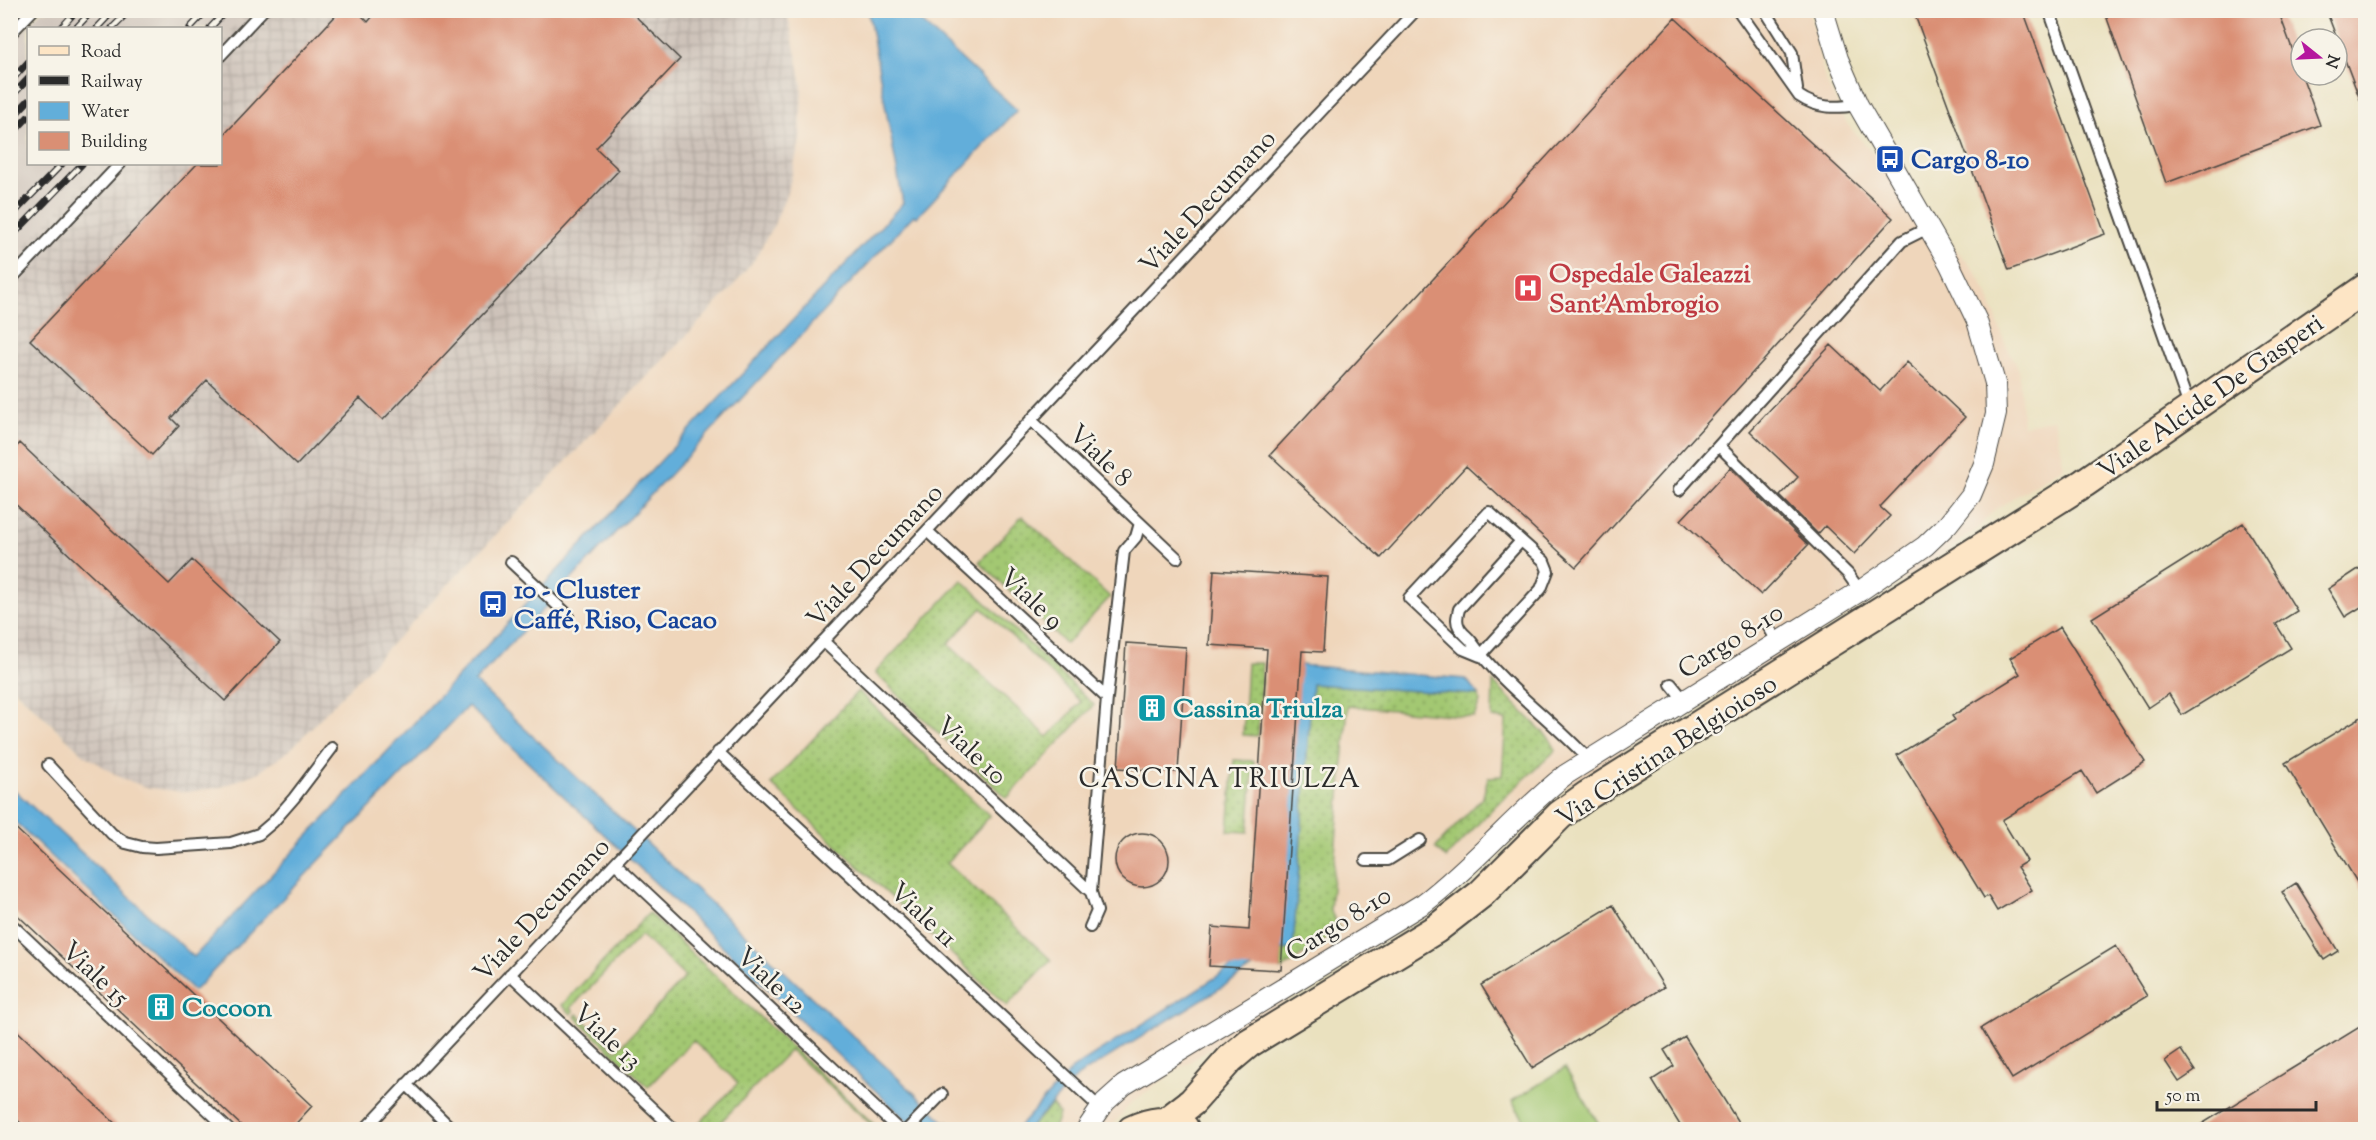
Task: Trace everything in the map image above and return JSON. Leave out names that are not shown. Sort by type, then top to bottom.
[{"type":"street","name":"Cargo 8-10","points":[[1086,1130],[1100,1108],[1124,1085],[1424,903],[1453,880],[1545,791],[1589,760],[1860,591],[1925,546],[1948,524],[1971,495],[1984,464],[1996,414],[1995,383],[1988,354],[1977,321],[1949,263],[1858,105],[1838,59],[1823,10]]},
{"type":"street","name":"Viale Alcide De Gasperi","points":[[2084,483],[2366,288]]},
{"type":"street","name":"Via Cristina Belgioioso","points":[[1177,1126],[1192,1102],[1230,1059],[1249,1043],[1436,929],[1481,894],[1560,815],[2084,483]]},
{"type":"street","name":"Via Cristina Belgioioso","points":[[1202,1130],[1202,1108],[1210,1083]]},
{"type":"street","points":[[1132,1130],[1149,1123],[1177,1126]]},
{"type":"lane","points":[[10,34],[33,10]]},
{"type":"lane","points":[[222,54],[263,10]]},
{"type":"lane","name":"Viale Decumano","points":[[364,1130],[1416,10]]},
{"type":"lane","points":[[1738,10],[1799,96],[1810,103],[1825,107],[1858,105]]},
{"type":"lane","points":[[1766,10],[1792,53],[1799,96]]},
{"type":"lane","points":[[2049,10],[2191,411]]},
{"type":"lane","points":[[10,280],[119,165]]},
{"type":"lane","points":[[1679,490],[1902,241],[1928,228]]},
{"type":"lane","name":"Viale 8","points":[[1031,420],[1177,558]]},
{"type":"lane","points":[[1719,446],[1848,574],[1860,591]]},
{"type":"lane","points":[[1489,512],[1546,564],[1548,571],[1541,589],[1480,656],[1463,649],[1409,598],[1489,512]]},
{"type":"lane","points":[[1090,927],[1097,911],[1091,892],[1107,698],[1124,551],[1136,537],[1140,523]]},
{"type":"lane","name":"Viale 9","points":[[927,531],[1107,698]]},
{"type":"lane","points":[[1521,541],[1460,609],[1456,619],[1458,626],[1480,656],[1554,727],[1574,743],[1589,760]]},
{"type":"lane","points":[[512,562],[568,615]]},
{"type":"lane","points":[[1767,624],[1778,643]]},
{"type":"lane","name":"Viale 10","points":[[823,641],[1091,892]]},
{"type":"lane","points":[[1671,684],[1684,700]]},
{"type":"lane","points":[[48,765],[112,834],[126,843],[156,848],[231,843],[259,834],[294,798],[332,748]]},
{"type":"lane","name":"Viale 11","points":[[718,752],[1100,1108]]},
{"type":"lane","points":[[1366,860],[1388,860],[1420,840]]},
{"type":"lane","name":"Viale 12","points":[[615,862],[899,1130]]},
{"type":"lane","name":"Viale 15","points":[[10,924],[230,1130]]},
{"type":"lane","name":"Viale 13","points":[[510,974],[675,1130]]},
{"type":"lane","points":[[406,1084],[453,1130]]},
{"type":"lane","points":[[907,1130],[942,1094]]},
{"type":"shaded area","points":[[41,11],[248,11],[222,38],[222,27],[27,27],[27,165],[101,165],[11,260],[11,43]]},
{"type":"shaded area","points":[[248,11],[787,11],[802,84],[800,140],[789,187],[774,225],[754,260],[731,289],[290,750],[259,772],[221,787],[187,792],[149,788],[121,778],[83,754],[11,686],[10,260],[101,165],[222,165],[222,38]]},
{"type":"shaded area","points":[[787,11],[1809,11],[1825,80],[1848,125],[1976,272],[1988,295],[2005,343],[2019,370],[2023,426],[2054,419],[2064,467],[1994,510],[1977,529],[1908,578],[1568,786],[1546,803],[1456,891],[1426,913],[1180,1068],[1130,1104],[1109,1129],[11,1129],[10,686],[83,754],[290,750],[731,289],[754,260],[774,225],[802,84]]},
{"type":"green space","points":[[1022,516],[1110,597],[1066,644],[979,562]]},
{"type":"green space","points":[[962,580],[1094,705],[1007,798],[875,673]],"holes":[[[982,608],[1081,702],[1048,737],[948,644]]]},
{"type":"green space","points":[[1247,663],[1262,663],[1258,736],[1243,735]]},
{"type":"green space","points":[[1493,682],[1550,739],[1556,750],[1494,807],[1446,858],[1435,848],[1483,797],[1488,777],[1502,776],[1506,720],[1492,718]]},
{"type":"green space","points":[[1312,684],[1479,695],[1480,702],[1474,717],[1348,706],[1330,910],[1340,929],[1281,970],[1282,950],[1293,948]]},
{"type":"green space","points":[[858,691],[990,816],[947,863],[1051,960],[1007,1006],[771,784]]},
{"type":"green space","points":[[1234,760],[1254,761],[1248,832],[1228,831]]},
{"type":"green space","points":[[649,913],[879,1129],[876,1129],[790,1050],[714,1129],[694,1129],[738,1083],[693,1040],[648,1087],[575,1017],[577,1014],[616,1051],[685,977],[641,935],[571,1008],[574,1011],[571,1014],[562,1005]]},
{"type":"green space","points":[[1565,1068],[1602,1129],[1530,1129],[1512,1101]]},
{"type":"green space","points":[[1052,1105],[1059,1114],[1054,1129],[1028,1129]]},
{"type":"water","points":[[868,11],[909,11],[1017,110],[917,217],[914,215],[475,682],[946,1123],[948,1122],[956,1129],[916,1129],[468,706],[194,991],[11,818],[10,786],[194,957],[903,203]]},
{"type":"water","points":[[1300,665],[1466,679],[1479,695],[1312,684],[1293,948],[1282,950],[1078,1076],[1028,1129],[1016,1130],[1072,1069],[1282,935]]},
{"type":"building","points":[[341,10],[356,10],[368,22],[378,10],[629,10],[680,59],[596,148],[619,170],[383,420],[360,398],[297,465],[207,380],[171,418],[179,426],[152,455],[30,340],[196,165],[222,165],[222,137]]},
{"type":"building","points":[[1913,10],[2023,10],[2105,234],[2009,270]]},
{"type":"building","points":[[2104,10],[2278,10],[2289,40],[2289,87],[2306,87],[2320,125],[2166,183]]},
{"type":"building","points":[[2326,10],[2366,10],[2366,109],[2364,110],[2349,71],[2349,27],[2332,27]]},
{"type":"building","points":[[1675,18],[1893,218],[1576,567],[1466,466],[1381,558],[1270,455]]},
{"type":"building","points":[[1831,345],[1880,391],[1907,362],[1965,417],[1880,507],[1890,516],[1854,554],[1825,526],[1818,534],[1780,496],[1798,477],[1750,431]]},
{"type":"building","points":[[20,443],[169,584],[192,560],[280,642],[225,701],[10,499],[10,454]]},
{"type":"building","points":[[1730,468],[1808,545],[1761,595],[1681,520]]},
{"type":"building","points":[[2243,523],[2297,611],[2276,624],[2291,648],[2182,715],[2169,694],[2148,708],[2092,618]]},
{"type":"building","points":[[2366,564],[2366,604],[2345,617],[2328,589]]},
{"type":"building","points":[[1214,570],[1328,577],[1323,652],[1302,651],[1281,970],[1209,966],[1212,927],[1249,930],[1267,649],[1209,645]]},
{"type":"building","points":[[2060,627],[2145,762],[2096,793],[2082,771],[2002,820],[2027,861],[2017,867],[2032,890],[1997,911],[1988,896],[1984,898],[1897,755],[1955,720],[1952,716],[2020,674],[2010,658]]},
{"type":"building","name":"Cassina Triulza","points":[[1126,643],[1186,647],[1178,772],[1118,768]]},
{"type":"building","points":[[2366,714],[2366,897],[2285,763]]},
{"type":"building","name":"Cocoon","points":[[10,823],[312,1106],[290,1130],[246,1130],[10,908]]},
{"type":"building","points":[[1142,833],[1152,835],[1161,841],[1167,850],[1169,860],[1167,870],[1161,879],[1152,885],[1142,887],[1132,885],[1123,879],[1117,870],[1115,860],[1117,850],[1123,841],[1132,835]]},
{"type":"building","points":[[2296,883],[2338,951],[2324,960],[2282,892]]},
{"type":"building","points":[[1613,905],[1664,987],[1532,1068],[1481,985]]},
{"type":"building","points":[[2116,946],[2147,996],[2012,1079],[1981,1028]]},
{"type":"building","points":[[2366,1023],[2366,1124],[2357,1130],[2192,1130]]},
{"type":"building","points":[[10,1024],[122,1130],[28,1130],[10,1113]]},
{"type":"building","points":[[1685,1037],[1743,1130],[1683,1130],[1652,1080],[1674,1066],[1664,1050]]},
{"type":"building","points":[[2181,1050],[2195,1071],[2179,1082],[2165,1061]]},
{"type":"railway","points":[[62,27],[77,10]]},
{"type":"railway","points":[[77,27],[93,10]]},
{"type":"railway","points":[[98,27],[114,10]]},
{"type":"railway","points":[[113,27],[130,10]]},
{"type":"railway","points":[[191,27],[207,10]]},
{"type":"railway","points":[[211,27],[227,10]]},
{"type":"railway","points":[[10,82],[27,63]]},
{"type":"railway","points":[[10,98],[27,80]]},
{"type":"railway","points":[[10,120],[27,102]]},
{"type":"railway","points":[[10,136],[27,118]]},
{"type":"railway","points":[[10,217],[61,165]]},
{"type":"railway","points":[[10,238],[81,165]]},
{"type":"place","name":"Cargo 8-10","points":[[1890,159]]},
{"type":"place","name":"Ospedale Galeazzi Sant'Ambrogio","points":[[1528,288]]},
{"type":"place","name":"10 - Cluster Caffé, Riso, Cacao","points":[[493,604]]},
{"type":"place","name":"Cassina Triulza","points":[[1152,708]]},
{"type":"place","name":"Cocoon","points":[[161,1007]]},
{"type":"district","name":"CASCINA TRIULZA","points":[[1220,778]]}]
